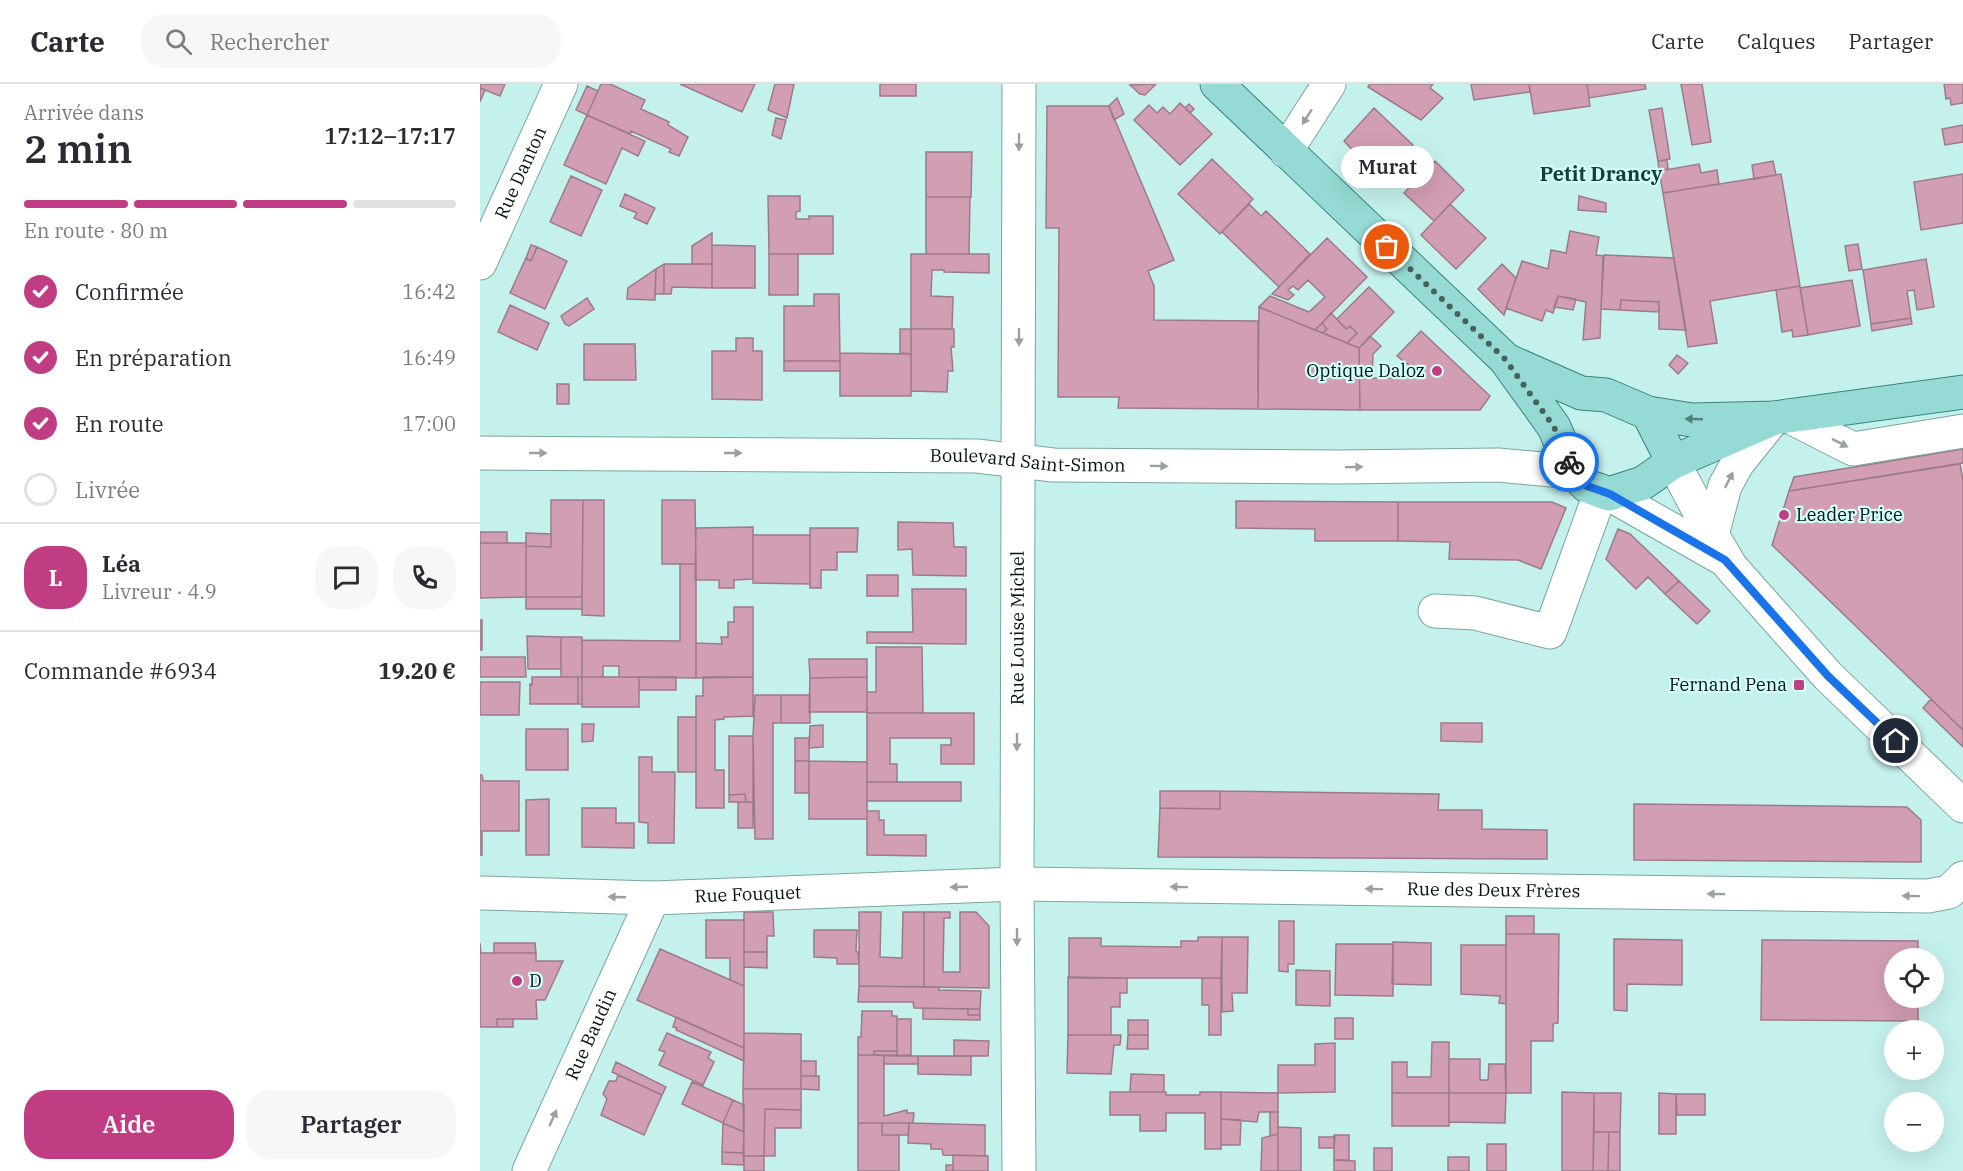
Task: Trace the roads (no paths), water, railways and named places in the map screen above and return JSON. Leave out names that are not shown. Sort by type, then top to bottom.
[{"type":"main road","points":[[1217,84],[1505,359],[1554,427],[1573,472],[1587,486],[1605,493],[1643,483],[1673,462],[1781,417]]},
{"type":"main road","points":[[1505,359],[1581,393],[1606,394],[1648,413],[1692,420],[1781,417],[1963,392]]},
{"type":"main road","points":[[1554,427],[1581,393]]},
{"type":"main road","points":[[1648,413],[1673,462]]},
{"type":"street","name":"Rue Danton","points":[[480,263],[561,84]]},
{"type":"street","name":"Rue Louise Michel","points":[[1019,84],[1017,884],[1019,1171]]},
{"type":"street","points":[[1286,151],[1329,84]]},
{"type":"street","points":[[1719,548],[1725,486],[1737,464],[1781,417],[1852,449],[1963,431]]},
{"type":"street","name":"Boulevard Saint-Simon","points":[[480,453],[977,456],[1053,465],[1327,467],[1498,465],[1573,472]]},
{"type":"street","points":[[1673,462],[1719,548],[1828,676],[1963,806]]},
{"type":"street","points":[[1435,611],[1475,613],[1550,632],[1605,493],[1719,548]]},
{"type":"street","name":"Rue des Deux Frères","points":[[1017,884],[1928,896],[1949,892],[1963,878]]},
{"type":"street","name":"Rue Fouquet","points":[[480,893],[652,898],[1017,884]]},
{"type":"street","name":"Rue Baudin","points":[[529,1171],[652,898]]},
{"type":"place","name":"Murat","points":[[1387,247]]},
{"type":"place","name":"Optique Daloz","points":[[1437,371]]},
{"type":"place","name":"Leader Price","points":[[1784,515]]},
{"type":"place","name":"Fernand Pena","points":[[1799,685]]},
{"type":"place","name":"D","points":[[517,981]]},
{"type":"district","name":"Petit Drancy","points":[[1601,174]]}]
